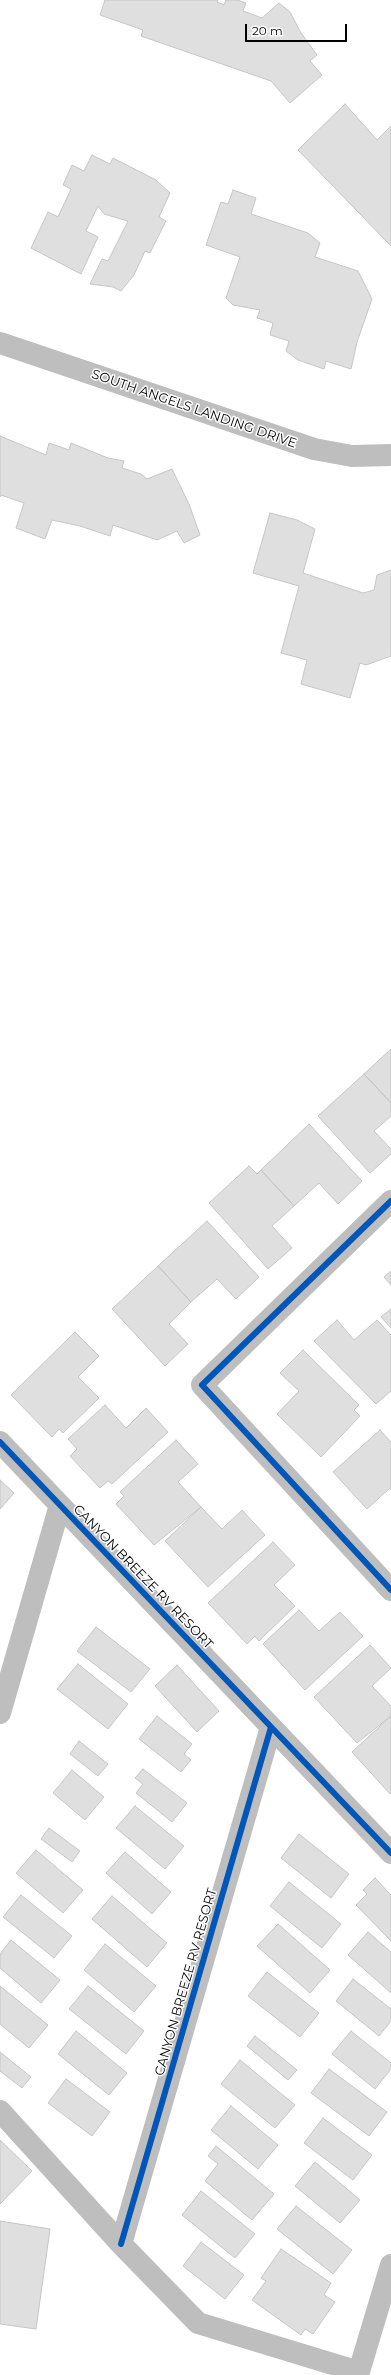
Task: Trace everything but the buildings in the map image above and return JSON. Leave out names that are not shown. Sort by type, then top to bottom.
[{"type":"street","name":"SOUTH ANGELS LANDING DRIVE","points":[[0,343],[314,449],[352,456],[391,455]]},
{"type":"street","points":[[388,1580],[202,1384],[391,1201]]},
{"type":"street","name":"CANYON BREEZE RV RESORT","points":[[0,1442],[391,1853]]},
{"type":"street","name":"CANYON BREEZE RV RESORT","points":[[0,1713],[60,1505]]},
{"type":"street","name":"CANYON BREEZE RV RESORT","points":[[121,2244],[271,1727]]},
{"type":"street","points":[[0,2111],[121,2244],[198,2323],[359,2374],[391,2265]]},
{"type":"cycle path","points":[[391,1201],[202,1385],[391,1590]]},
{"type":"cycle path","points":[[0,1442],[391,1853]]},
{"type":"cycle path","points":[[121,2244],[271,1727]]}]
